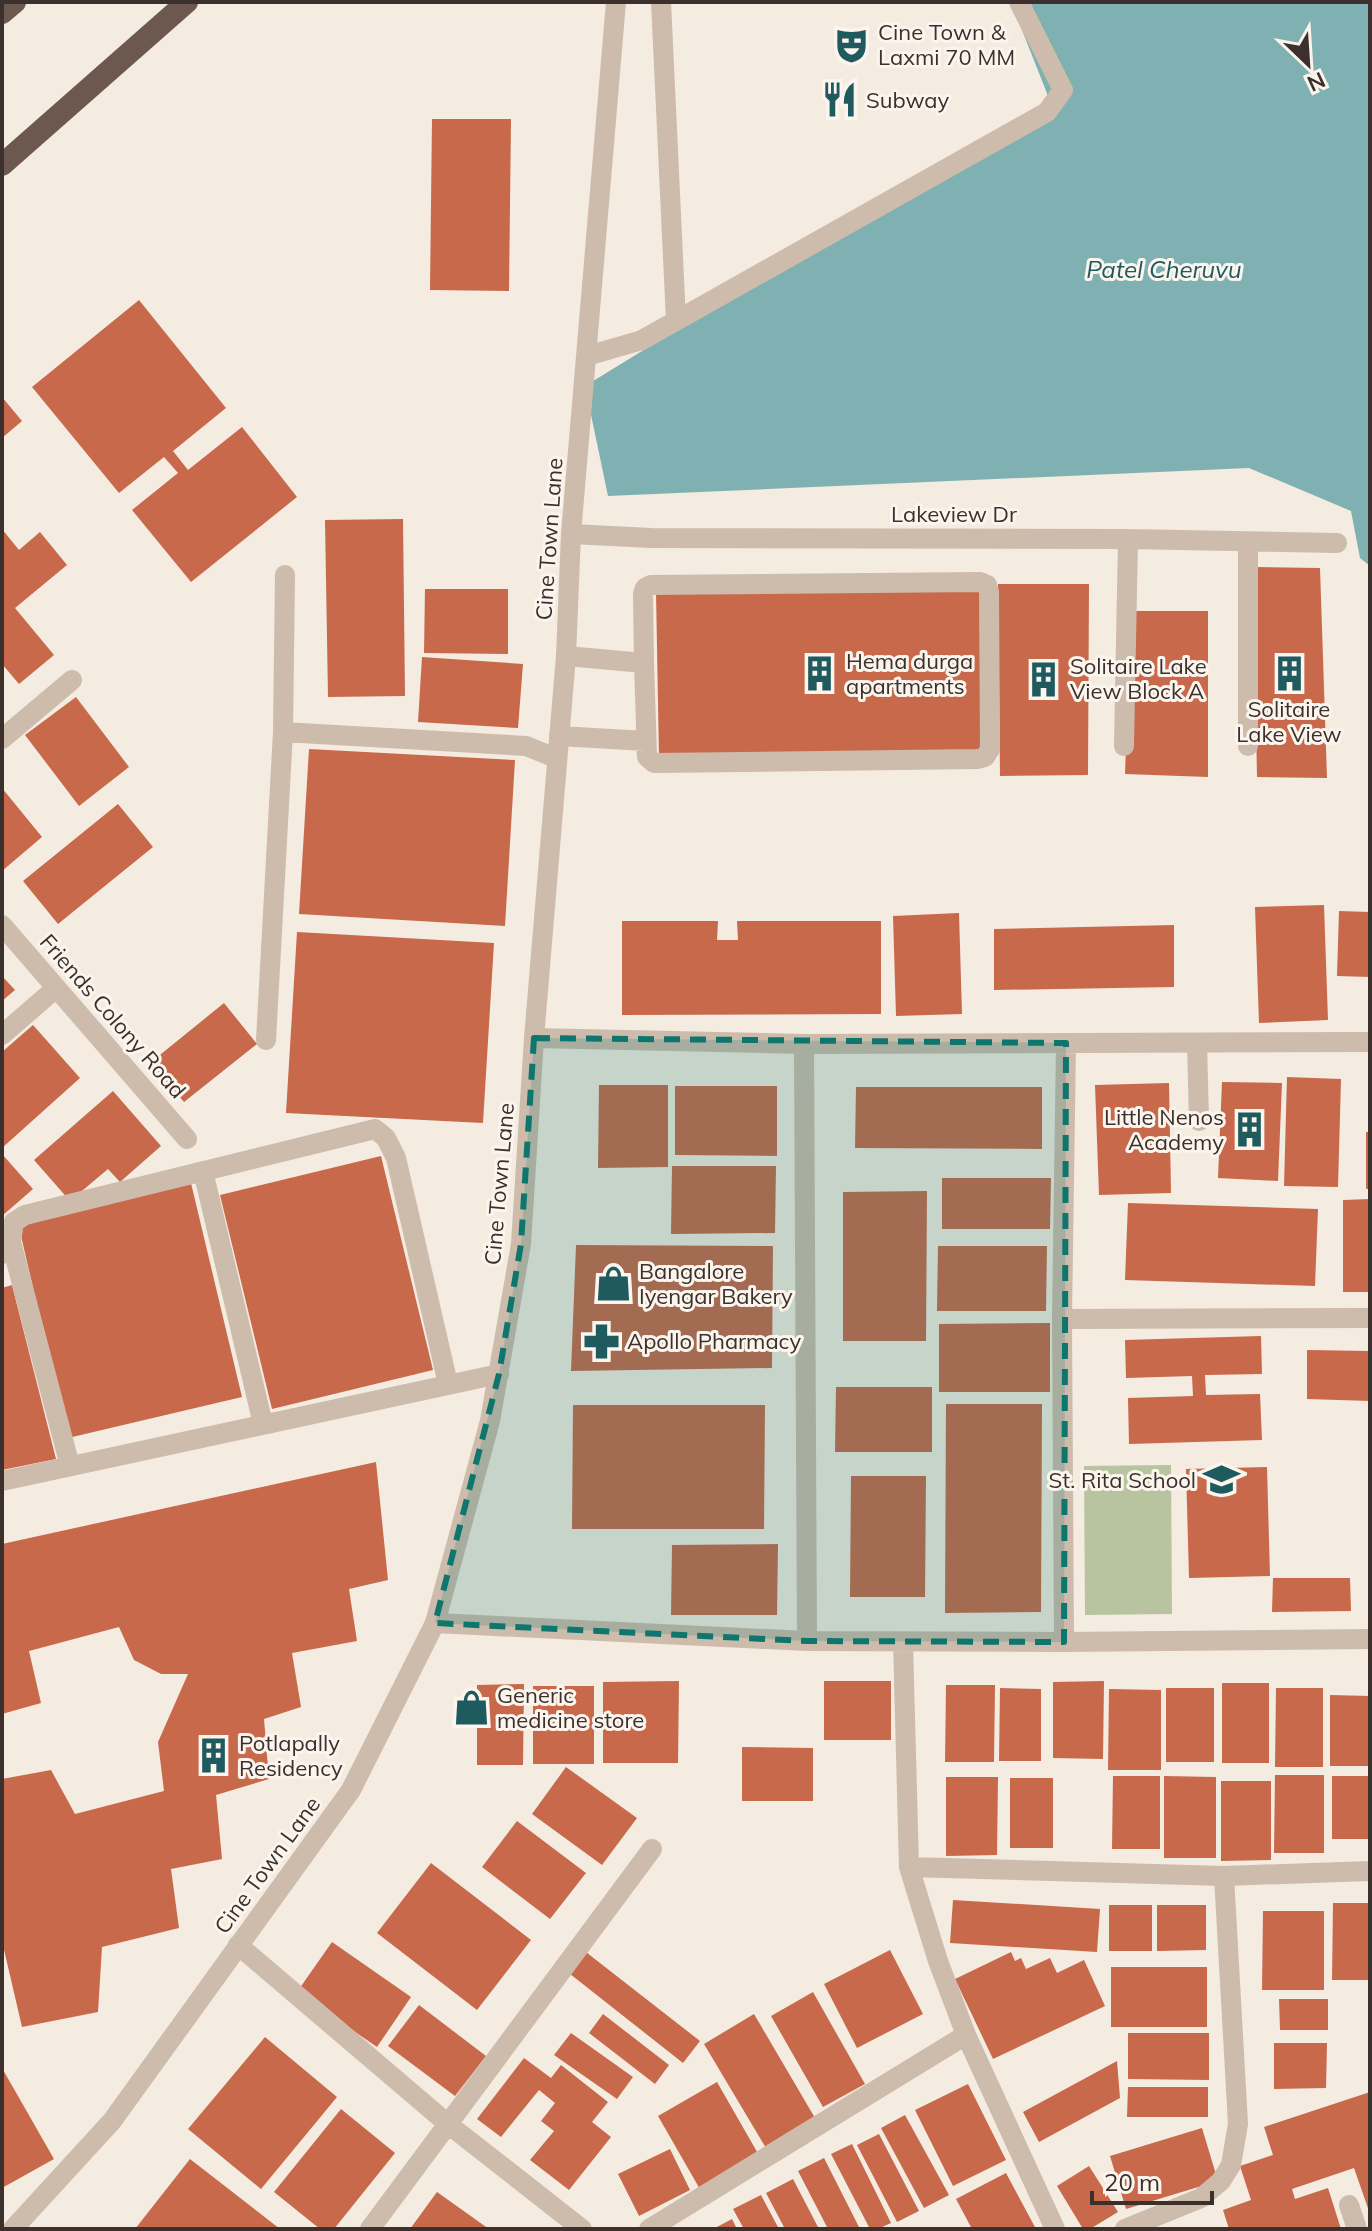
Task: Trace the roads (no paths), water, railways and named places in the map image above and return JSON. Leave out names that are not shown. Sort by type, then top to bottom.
[{"type":"highway","points":[[2,13],[15,2]]},
{"type":"highway","points":[[2,165],[187,2]]},
{"type":"street","name":"Cine Town Lane","points":[[20,2227],[112,2121],[351,1790],[435,1623],[490,1421],[521,1244],[534,1038],[566,656],[571,534],[616,2]]},
{"type":"street","points":[[661,2],[676,321]]},
{"type":"street","points":[[587,356],[642,340],[1047,112],[1063,90],[1019,2]]},
{"type":"street","name":"Lakeview Dr","points":[[571,534],[651,538],[1128,539],[1337,543]]},
{"type":"street","points":[[1124,746],[1128,539]]},
{"type":"street","points":[[1248,543],[1248,746]]},
{"type":"street","points":[[266,1040],[283,732],[285,575]]},
{"type":"street","points":[[980,582],[987,585],[989,592],[990,749],[985,757],[977,759],[654,763],[647,757],[644,663],[643,594],[645,588],[651,585],[980,582]]},
{"type":"street","points":[[566,656],[644,663]]},
{"type":"street","points":[[2,739],[72,680]]},
{"type":"street","points":[[283,732],[526,746],[556,758]]},
{"type":"street","points":[[559,736],[646,741]]},
{"type":"street","name":"Friends Colony Road","points":[[2,925],[187,1139]]},
{"type":"street","points":[[2,1035],[56,988]]},
{"type":"street","points":[[534,1038],[804,1044],[1370,1042]]},
{"type":"street","points":[[1064,1642],[1062,1319],[1066,1043]]},
{"type":"street","points":[[1197,1043],[1199,1121]]},
{"type":"street","points":[[804,1044],[807,1641]]},
{"type":"street","points":[[70,1466],[7,1248],[14,1222],[25,1215],[375,1129],[386,1138],[396,1158],[448,1384]]},
{"type":"street","points":[[203,1171],[263,1424]]},
{"type":"street","points":[[1062,1319],[1370,1318]]},
{"type":"street","points":[[2,1481],[499,1374]]},
{"type":"street","points":[[435,1623],[807,1641],[1370,1639]]},
{"type":"street","points":[[903,1642],[909,1867],[938,1961],[966,2035],[1055,2229]]},
{"type":"street","points":[[370,2229],[652,1849]]},
{"type":"street","points":[[909,1867],[1224,1876],[1370,1871]]},
{"type":"street","points":[[1125,2229],[1201,2198],[1221,2181],[1231,2165],[1238,2124],[1224,1876]]},
{"type":"street","points":[[238,1945],[448,2124],[582,2229]]},
{"type":"street","points":[[649,2229],[966,2035]]},
{"type":"street","points":[[1349,2205],[1357,2229]]},
{"type":"water","name":"Patel Cheruvu","points":[[1011,2],[1370,2],[1370,566],[1360,558],[1351,511],[1249,468],[608,496],[585,386],[1050,101]]},
{"type":"place","name":"Cine Town & Laxmi 70 MM","points":[[852,45]]},
{"type":"place","name":"Subway","points":[[840,100]]},
{"type":"place","name":"Solitaire Lake View","points":[[1289,673]]},
{"type":"place","name":"Hema durga apartments","points":[[820,674]]},
{"type":"place","name":"Solitaire Lake View Block A","points":[[1044,679]]},
{"type":"place","name":"Little Nenos Academy","points":[[1250,1130]]},
{"type":"place","name":"Bangalore Iyengar Bakery","points":[[613,1284]]},
{"type":"place","name":"Apollo Pharmacy","points":[[601,1341]]},
{"type":"place","name":"St. Rita School","points":[[1222,1480]]},
{"type":"place","name":"Generic medicine store","points":[[471,1708]]},
{"type":"place","name":"Potlapally Residency","points":[[213,1756]]}]
